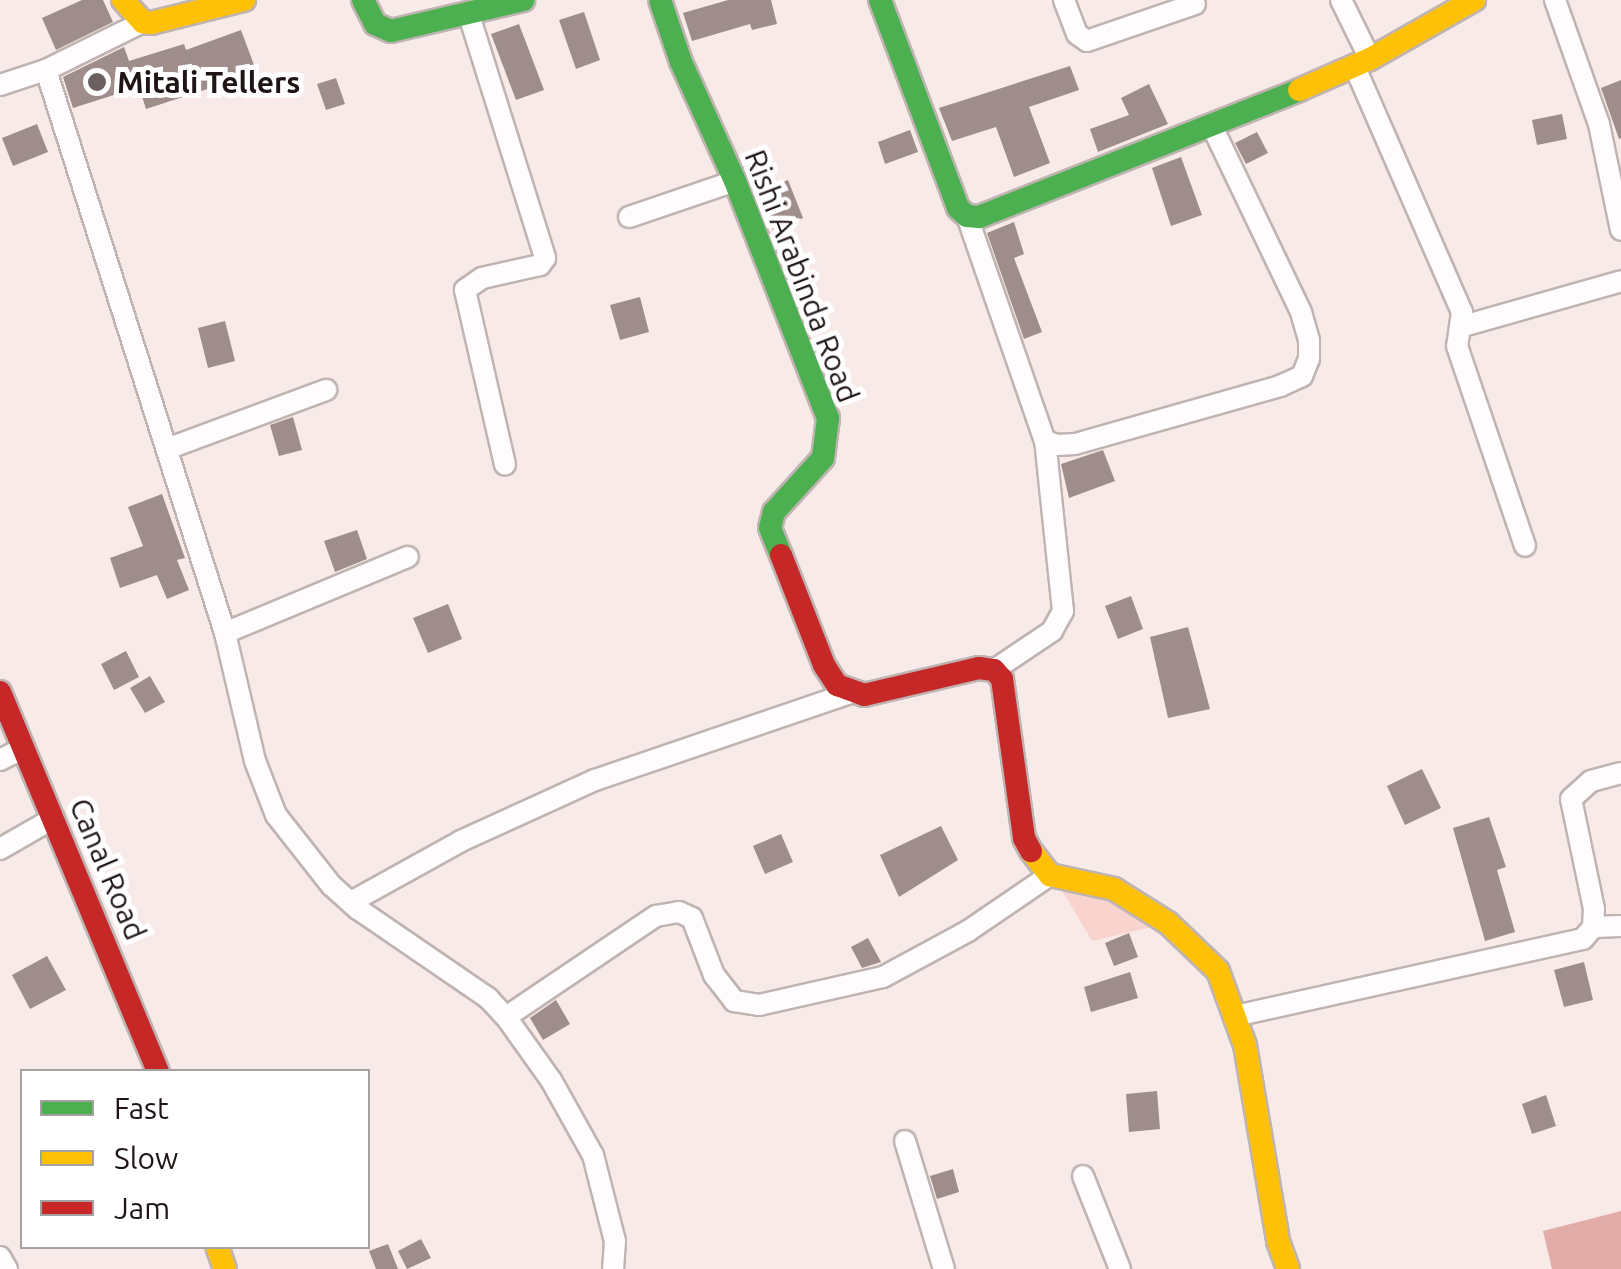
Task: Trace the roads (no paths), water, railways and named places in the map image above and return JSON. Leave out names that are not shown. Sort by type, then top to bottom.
[{"type":"street","points":[[123,0],[142,22]]},
{"type":"street","points":[[0,85],[46,70],[142,22],[182,17],[244,0]]},
{"type":"street","points":[[363,0],[382,30],[469,15],[514,1]]},
{"type":"street","name":"Rishi Arabinda Road","points":[[660,0],[681,62],[736,182],[828,418],[823,458],[774,512],[770,528],[824,665],[837,685],[850,692]]},
{"type":"street","points":[[880,0],[936,159],[958,208],[967,216],[1045,441],[1063,611],[1052,632],[994,670]]},
{"type":"street","points":[[1064,0],[1077,34],[1087,41],[1196,4]]},
{"type":"street","points":[[1341,0],[1462,312],[1457,346],[1525,546]]},
{"type":"street","points":[[967,216],[979,218],[1212,126],[1362,62],[1474,0]]},
{"type":"street","points":[[1554,0],[1599,124],[1621,230]]},
{"type":"street","points":[[469,15],[545,258],[540,265],[482,278],[465,290],[506,464]]},
{"type":"street","points":[[46,70],[225,633],[255,761],[276,816],[313,864],[350,902],[488,998],[506,1016],[551,1080],[593,1155],[615,1241],[613,1269]]},
{"type":"street","points":[[1599,124],[1621,118]]},
{"type":"street","points":[[1045,441],[1057,446],[1076,444],[1302,376],[1309,359],[1300,312],[1212,126]]},
{"type":"street","points":[[629,217],[736,182]]},
{"type":"street","points":[[1460,326],[1621,281]]},
{"type":"street","points":[[167,449],[326,390]]},
{"type":"street","points":[[225,633],[408,557]]},
{"type":"street","points":[[350,902],[461,841],[595,780],[850,692],[864,695],[978,668],[994,670],[1002,678],[1024,838],[1032,856],[1050,875],[1114,889],[1168,924],[1218,971],[1245,1046],[1278,1241],[1288,1269]]},
{"type":"street","name":"Canal Road","points":[[0,692],[157,1069]]},
{"type":"street","points":[[0,760],[24,748]]},
{"type":"street","points":[[1234,1016],[1583,940],[1593,927],[1594,909],[1571,800],[1592,781],[1621,773]]},
{"type":"street","points":[[0,849],[54,818]]},
{"type":"street","points":[[506,1016],[656,916],[679,912],[692,918],[714,975],[734,1002],[759,1006],[883,977],[968,931],[1050,875]]},
{"type":"street","points":[[1593,927],[1621,926]]},
{"type":"street","points":[[905,1140],[944,1269]]},
{"type":"street","points":[[1083,1176],[1120,1269]]},
{"type":"street","points":[[0,1257],[7,1269]]},
{"type":"place","name":"Mitali Tellers","points":[[97,82]]}]
